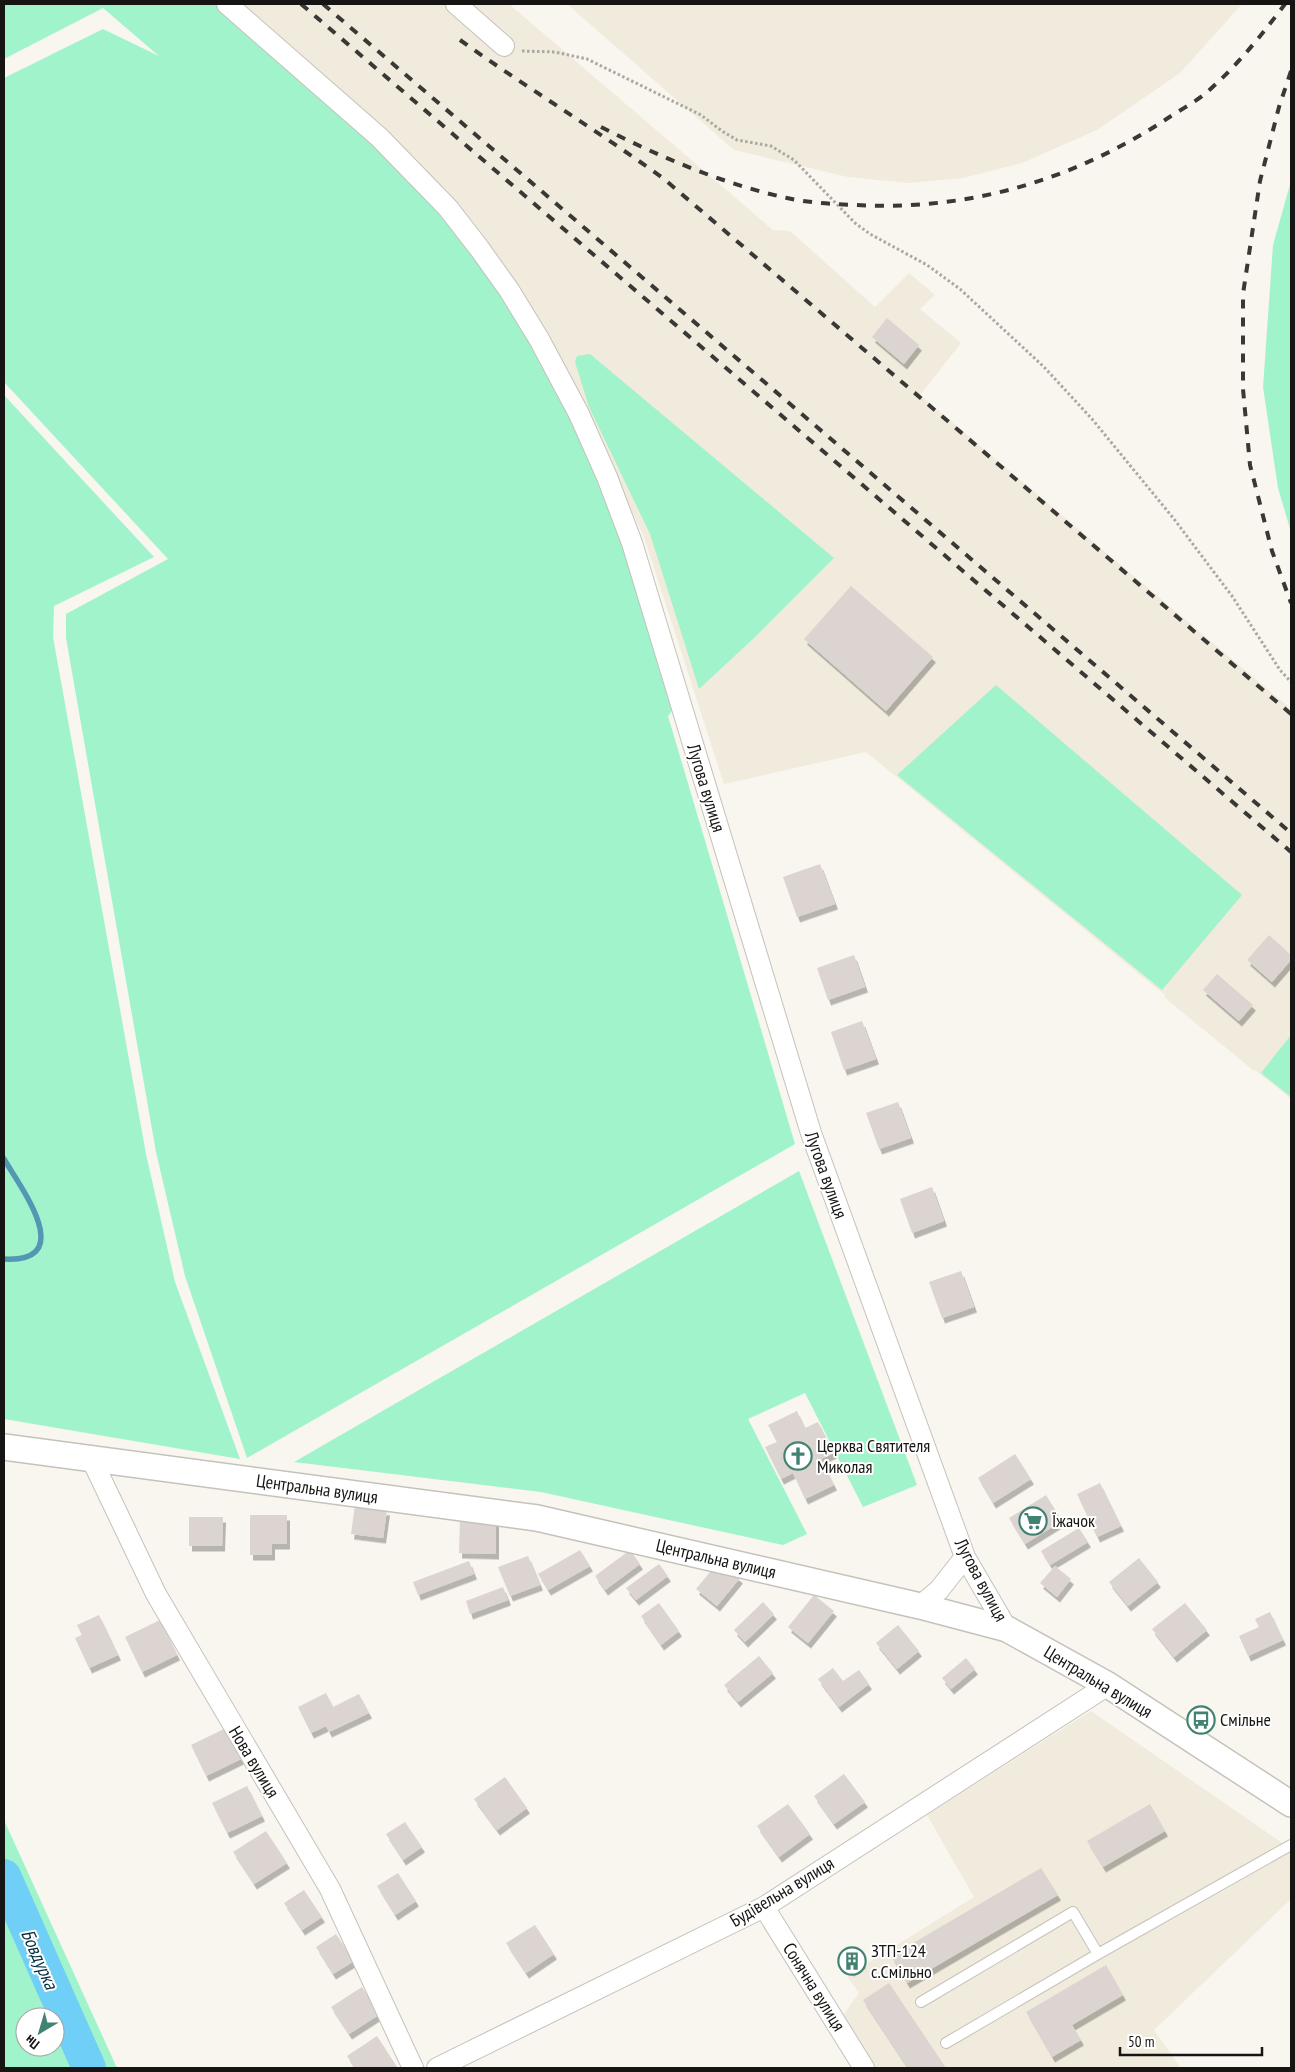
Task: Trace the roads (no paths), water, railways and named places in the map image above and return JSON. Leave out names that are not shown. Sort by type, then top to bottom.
[{"type":"street","name":"Лугова вулиця","points":[[227,4],[379,137],[448,208],[509,290],[539,339],[570,398],[607,478],[632,543],[811,1133],[965,1557],[1007,1629]]},
{"type":"street","points":[[456,4],[504,46]]},
{"type":"street","name":"Центральна вулиця","points":[[4,1447],[537,1518],[920,1606],[1007,1629],[1108,1686],[1285,1796]]},
{"type":"street","name":"Нова вулиця","points":[[91,1458],[156,1594],[330,1889],[413,2068]]},
{"type":"street","points":[[920,1606],[939,1590],[965,1557]]},
{"type":"street","name":"Будівельна вулиця","points":[[437,2068],[764,1907],[1108,1686]]},
{"type":"street","name":"Сонячна вулиця","points":[[764,1907],[864,2068]]},
{"type":"lane","points":[[946,2043],[1098,1954],[1291,1845]]},
{"type":"lane","points":[[921,2002],[1073,1912],[1098,1954]]},
{"type":"waterway","points":[[4,1159],[31,1204],[38,1221],[41,1237],[38,1249],[26,1257],[4,1259]]},
{"type":"waterway","name":"Бовдурка","points":[[4,1876],[89,2068]]},
{"type":"railway","points":[[301,4],[1291,852]]},
{"type":"railway","points":[[323,4],[1291,833]]},
{"type":"railway","points":[[601,127],[646,149],[692,168],[739,185],[795,200],[898,206],[978,197],[1017,188],[1093,160],[1191,104],[1217,83],[1238,61],[1285,4]]},
{"type":"railway","points":[[460,40],[664,179],[1291,714]]},
{"type":"railway","points":[[1291,71],[1279,107],[1260,181],[1243,294],[1243,389],[1250,465],[1272,551],[1291,603]]},
{"type":"place","name":"Церква Святителя Миколая","points":[[798,1456]]},
{"type":"place","name":"Їжачок","points":[[1033,1521]]},
{"type":"place","name":"Смільне","points":[[1201,1720]]},
{"type":"place","name":"ЗТП-124 с.Смільно","points":[[852,1961]]}]
